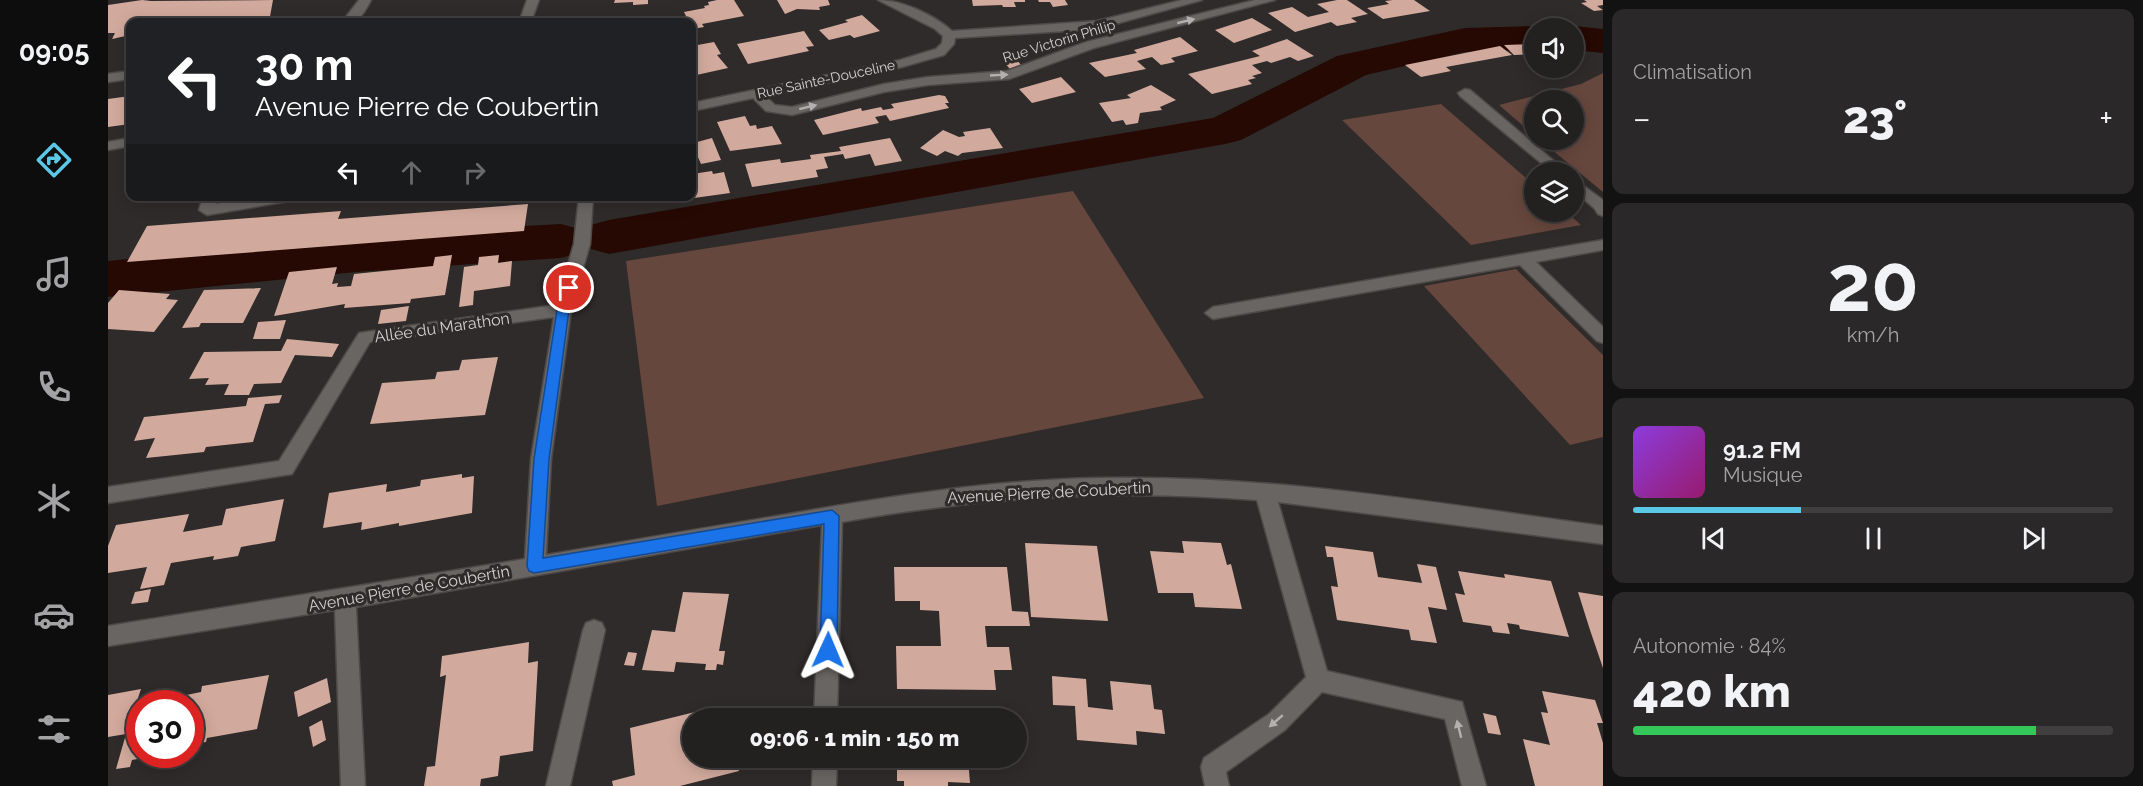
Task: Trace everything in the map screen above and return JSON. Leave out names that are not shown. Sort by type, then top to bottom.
[{"type":"street","points":[[353,18],[365,0]]},
{"type":"street","points":[[526,18],[533,0]]},
{"type":"street","points":[[884,0],[939,26],[949,35],[1024,32],[1097,25],[1196,0]]},
{"type":"street","name":"Rue Victorin Philip","points":[[756,94],[771,108],[792,111],[910,84],[1010,75],[1090,45],[1269,0]]},
{"type":"street","name":"Rue Sainte-Douceline","points":[[696,106],[902,63],[940,52],[948,44],[949,35]]},
{"type":"street","points":[[108,78],[126,76]]},
{"type":"street","points":[[1465,93],[1548,162]]},
{"type":"street","points":[[108,146],[126,143]]},
{"type":"street","points":[[1584,192],[1601,206],[1603,212]]},
{"type":"street","points":[[210,201],[207,210],[260,201]]},
{"type":"street","points":[[534,566],[541,459],[563,310],[582,244],[586,201]]},
{"type":"street","points":[[1213,313],[1603,245]]},
{"type":"street","points":[[1524,259],[1603,337]]},
{"type":"street","name":"Allée du Marathon","points":[[108,495],[285,468],[365,337],[563,310]]},
{"type":"street","name":"Avenue Pierre de Coubertin","points":[[108,636],[345,599],[980,493],[1157,486],[1265,492],[1603,535]]},
{"type":"street","points":[[1265,492],[1318,680]]},
{"type":"street","points":[[826,708],[832,516]]},
{"type":"street","points":[[345,599],[352,786]]},
{"type":"street","points":[[558,786],[594,630]]},
{"type":"street","points":[[1217,786],[1213,767],[1277,722],[1318,680]]},
{"type":"street","points":[[1318,680],[1455,710],[1474,786]]},
{"type":"street","points":[[824,786],[825,768]]},
{"type":"shaded area","points":[[1603,73],[1603,192],[1584,176],[1584,162],[1567,162],[1552,150],[1584,150],[1584,90],[1558,90],[1581,84]]},
{"type":"shaded area","points":[[1524,99],[1524,126],[1499,105]]},
{"type":"shaded area","points":[[1441,104],[1524,176],[1524,222],[1578,222],[1581,225],[1471,245],[1342,120]]},
{"type":"shaded area","points":[[1073,191],[1204,398],[657,506],[626,261]]},
{"type":"shaded area","points":[[1516,269],[1603,355],[1603,437],[1570,445],[1424,286]]},
{"type":"building","points":[[142,0],[273,0],[270,18],[126,18],[126,36],[112,39],[115,33],[108,33],[108,5]]},
{"type":"building","points":[[615,0],[648,0],[648,4],[614,3]]},
{"type":"building","points":[[734,0],[744,16],[702,24],[704,27],[696,28],[696,18],[681,18],[686,16],[684,12],[705,8],[704,6],[709,5],[708,2]]},
{"type":"building","points":[[777,0],[828,0],[830,5],[819,7],[820,10],[797,9],[785,14]]},
{"type":"building","points":[[972,0],[1025,0],[1025,2],[1014,2],[1016,7],[973,6]]},
{"type":"building","points":[[1038,0],[1065,0],[1068,5],[1053,7],[1050,2],[1039,2]]},
{"type":"building","points":[[1347,0],[1368,14],[1351,18],[1357,22],[1337,26],[1331,22],[1295,32],[1268,13],[1292,7],[1308,17],[1329,12],[1317,4]]},
{"type":"building","points":[[1414,0],[1430,11],[1383,19],[1367,8],[1389,4],[1385,1]]},
{"type":"building","points":[[1584,0],[1603,0],[1603,5],[1597,6],[1603,10],[1594,11],[1581,3],[1587,2]]},
{"type":"building","points":[[862,15],[880,31],[854,38],[850,35],[829,40],[819,30],[848,22],[845,20]]},
{"type":"building","points":[[1252,18],[1272,30],[1234,43],[1215,30]]},
{"type":"building","points":[[804,31],[814,46],[806,47],[809,51],[748,64],[737,44]]},
{"type":"building","points":[[1180,37],[1198,51],[1171,58],[1175,62],[1161,65],[1152,57],[1144,59],[1137,61],[1146,69],[1105,77],[1089,63],[1137,53],[1134,50]]},
{"type":"building","points":[[1287,39],[1314,56],[1298,61],[1290,57],[1271,63],[1267,61],[1252,65],[1262,73],[1248,80],[1252,84],[1212,94],[1188,74],[1260,56],[1252,51]]},
{"type":"building","points":[[714,42],[721,54],[717,55],[728,68],[696,75],[696,45]]},
{"type":"building","points":[[1524,44],[1524,54],[1514,55],[1504,45]]},
{"type":"building","points":[[1500,46],[1512,55],[1446,67],[1451,71],[1421,77],[1405,65]]},
{"type":"building","points":[[1015,58],[1022,66],[1010,69],[1003,61]]},
{"type":"building","points":[[1061,77],[1076,92],[1032,103],[1019,89]]},
{"type":"building","points":[[1151,85],[1176,100],[1160,107],[1162,110],[1140,113],[1138,123],[1126,125],[1123,120],[1112,122],[1099,103],[1131,98],[1127,95]]},
{"type":"building","points":[[939,95],[945,96],[949,103],[945,103],[949,108],[890,121],[886,115],[875,117],[879,123],[823,135],[814,120],[861,108],[862,111],[881,107],[883,110],[894,108],[891,104]]},
{"type":"building","points":[[126,97],[126,125],[108,127],[108,99]]},
{"type":"building","points":[[745,116],[750,126],[756,125],[757,129],[772,126],[782,144],[730,151],[717,122]]},
{"type":"building","points":[[990,128],[1003,148],[962,153],[958,156],[945,151],[937,156],[920,148],[943,130],[959,137],[965,136],[963,132]]},
{"type":"building","points":[[712,138],[721,160],[701,164],[697,155],[696,139],[697,142]]},
{"type":"building","points":[[890,138],[902,161],[875,166],[870,154],[845,159],[843,154],[824,157],[828,168],[816,170],[818,177],[752,187],[745,164],[780,159],[781,163],[811,159],[810,155],[841,151],[839,147]]},
{"type":"building","points":[[724,172],[730,193],[696,198],[696,173]]},
{"type":"building","points":[[528,204],[524,231],[127,262],[147,226],[341,211],[338,219]]},
{"type":"building","points":[[452,255],[445,295],[411,299],[410,303],[344,308],[345,304],[274,316],[289,272],[337,267],[332,284],[338,283],[337,287],[351,286],[354,274],[433,266],[435,257]]},
{"type":"building","points":[[499,255],[498,263],[512,261],[510,286],[474,291],[473,305],[459,307],[464,267],[478,265],[479,257]]},
{"type":"building","points":[[261,288],[243,323],[201,323],[199,327],[182,328],[204,290]]},
{"type":"building","points":[[119,290],[170,294],[166,299],[178,300],[154,332],[108,329],[108,303]]},
{"type":"building","points":[[409,306],[406,321],[378,324],[381,310]]},
{"type":"building","points":[[286,320],[280,339],[253,339],[258,322]]},
{"type":"building","points":[[287,339],[339,344],[332,357],[295,355],[281,383],[254,384],[249,395],[224,395],[229,384],[205,385],[209,378],[189,379],[204,352],[281,351]]},
{"type":"building","points":[[498,357],[485,415],[370,424],[382,383],[435,379],[437,372],[459,370],[462,360]]},
{"type":"building","points":[[282,395],[279,403],[265,404],[253,442],[206,447],[204,452],[146,458],[155,438],[134,441],[144,417],[246,406],[248,398]]},
{"type":"building","points":[[462,474],[462,478],[474,476],[472,513],[361,530],[362,522],[323,528],[329,493],[387,484],[386,492],[420,486],[421,480]]},
{"type":"building","points":[[284,499],[275,541],[241,547],[238,556],[213,560],[214,556],[171,563],[164,585],[140,589],[147,567],[108,573],[108,546],[116,525],[189,514],[183,532],[222,525],[226,509]]},
{"type":"building","points":[[1182,541],[1221,543],[1227,565],[1231,564],[1242,609],[1195,607],[1193,593],[1158,593],[1150,551],[1184,553]]},
{"type":"building","points":[[1025,543],[1097,546],[1108,621],[1031,617]]},
{"type":"building","points":[[1325,546],[1373,552],[1378,577],[1422,583],[1417,564],[1436,567],[1447,610],[1428,607],[1437,643],[1411,640],[1409,630],[1337,620],[1331,586],[1338,587],[1333,557],[1327,557]]},
{"type":"building","points":[[894,567],[1007,567],[1012,611],[1028,612],[1030,626],[985,626],[987,647],[1009,647],[1012,670],[994,670],[996,690],[897,689],[896,646],[941,646],[939,611],[920,610],[920,601],[895,601]]},
{"type":"building","points":[[1458,571],[1505,578],[1504,574],[1551,581],[1569,637],[1520,629],[1519,625],[1507,623],[1510,634],[1493,632],[1491,626],[1463,622],[1455,593],[1465,595]]},
{"type":"building","points":[[151,589],[148,602],[131,604],[135,592]]},
{"type":"building","points":[[683,592],[729,594],[719,651],[725,651],[723,665],[717,664],[716,670],[705,670],[706,664],[676,662],[674,672],[642,670],[652,630],[675,632]]},
{"type":"building","points":[[1578,592],[1603,596],[1603,668],[1590,630]]},
{"type":"building","points":[[529,642],[528,663],[538,661],[533,751],[500,756],[498,776],[481,779],[480,786],[424,786],[427,767],[435,766],[446,675],[440,677],[442,656]]},
{"type":"building","points":[[628,652],[637,653],[634,666],[624,665]]},
{"type":"building","points":[[269,675],[257,729],[207,738],[204,742],[204,690],[201,690],[202,686]]},
{"type":"building","points":[[1052,676],[1086,679],[1088,707],[1113,710],[1110,681],[1151,685],[1154,709],[1162,710],[1165,734],[1136,731],[1137,745],[1077,740],[1075,706],[1053,705]]},
{"type":"building","points":[[327,678],[331,702],[298,717],[294,692]]},
{"type":"building","points":[[1542,691],[1595,700],[1603,723],[1597,723],[1603,743],[1603,786],[1535,786],[1523,739],[1550,745],[1541,712],[1548,713]]},
{"type":"building","points":[[126,692],[126,734],[108,737],[108,695]]},
{"type":"building","points":[[1483,713],[1496,716],[1501,735],[1488,733]]},
{"type":"building","points":[[682,715],[682,768],[739,768],[739,771],[680,786],[613,786],[612,781],[635,775],[630,728]]},
{"type":"building","points":[[322,720],[326,740],[313,747],[309,727]]},
{"type":"building","points":[[126,734],[126,768],[116,769]]},
{"type":"building","points":[[897,768],[969,768],[970,783],[948,782],[948,786],[904,786],[904,781],[897,781]]},
{"type":"waterway","points":[[609,237],[1225,130],[1352,65],[1465,40],[1524,38]]},
{"type":"waterway","points":[[1584,39],[1603,41]]},
{"type":"waterway","points":[[108,279],[356,254],[561,241]]},
{"type":"route","points":[[569,288],[563,310],[541,459],[534,566],[832,516],[828,650]]}]
